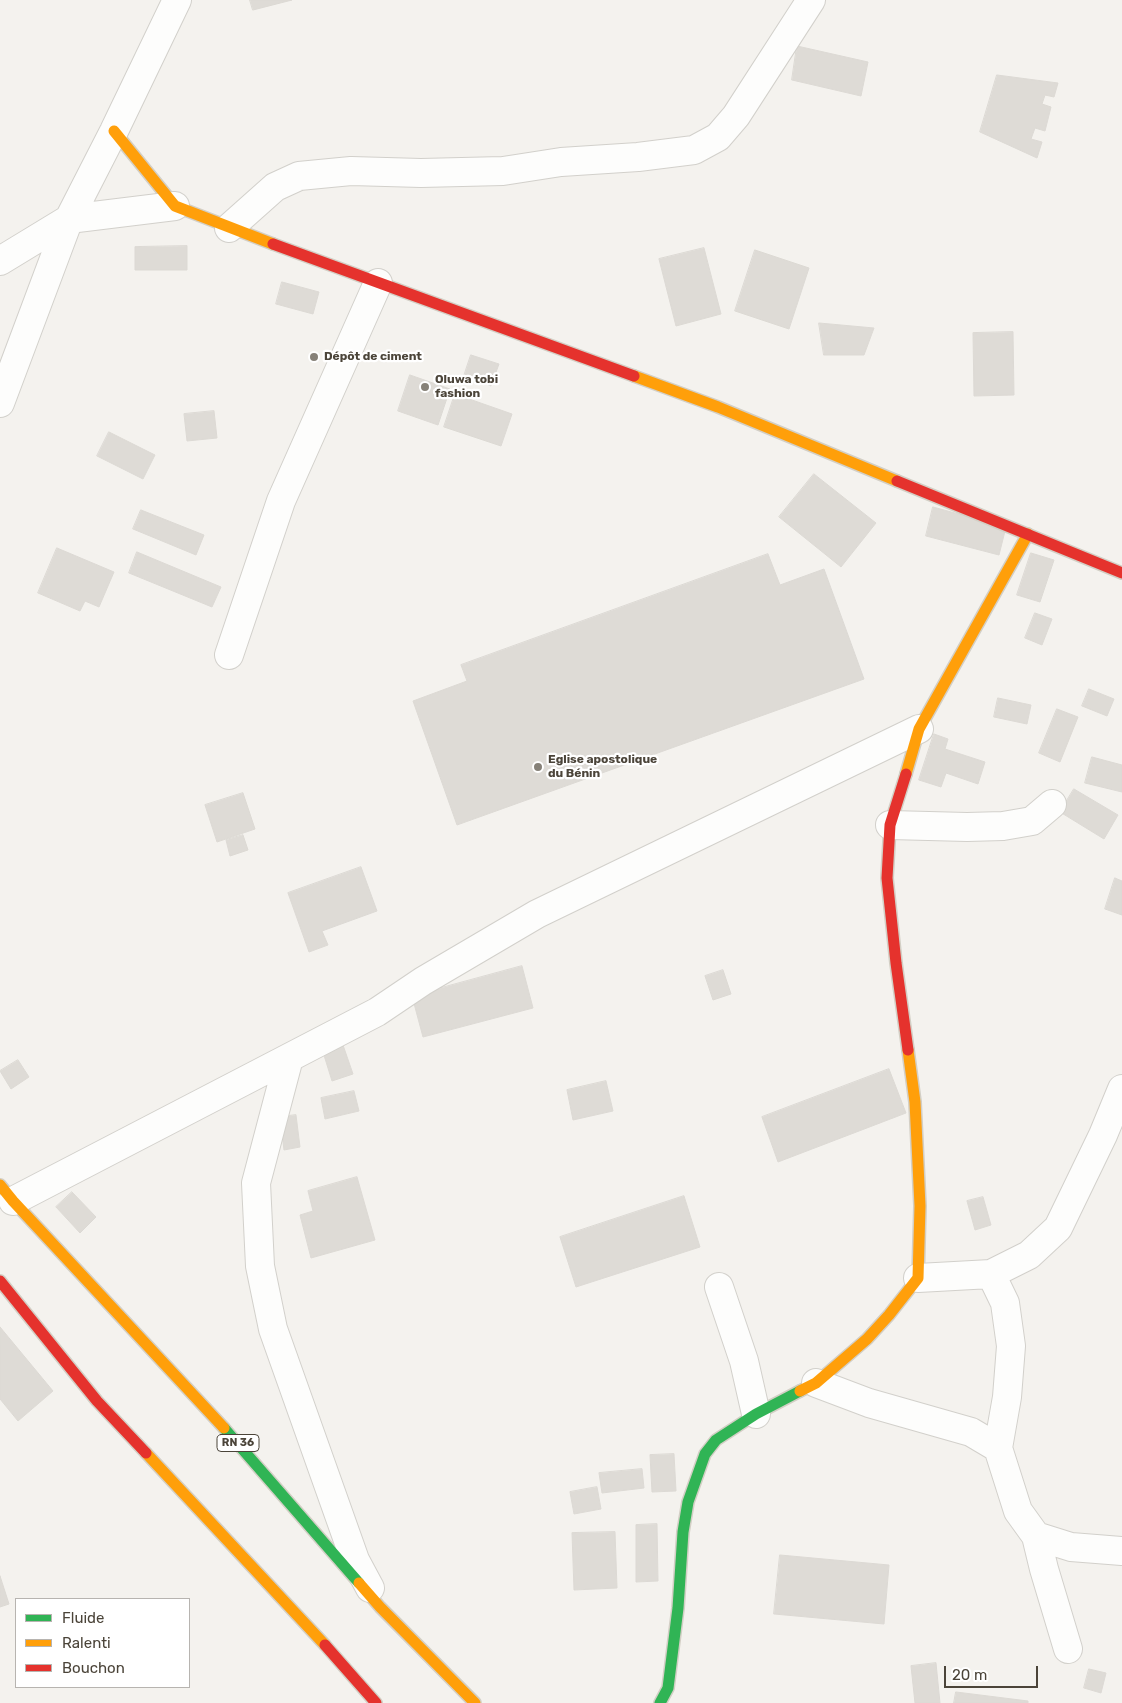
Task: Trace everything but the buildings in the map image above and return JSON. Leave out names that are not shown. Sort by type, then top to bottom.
[{"type":"street","points":[[0,403],[69,219],[177,0]]},
{"type":"street","points":[[229,228],[274,187],[299,176],[351,171],[421,173],[504,171],[561,162],[638,158],[694,150],[718,137],[736,116],[811,0]]},
{"type":"street","points":[[114,131],[175,206],[229,228],[718,407],[1122,573]]},
{"type":"street","points":[[0,261],[69,219],[175,206]]},
{"type":"street","points":[[229,655],[281,501],[378,283]]},
{"type":"street","points":[[660,1703],[668,1688],[678,1608],[683,1532],[688,1502],[705,1454],[716,1440],[756,1414],[816,1383],[867,1339],[918,1278],[920,1206],[915,1102],[896,962],[888,878],[890,825],[919,729],[1028,534]]},
{"type":"street","points":[[7,1193],[289,1058],[377,1012],[423,981],[537,914],[919,729]]},
{"type":"street","points":[[890,825],[1003,826],[1032,821],[1052,804]]},
{"type":"street","points":[[289,1058],[256,1183],[260,1266],[276,1338],[355,1560],[380,1607]]},
{"type":"street","points":[[918,1278],[991,1274],[1029,1255],[1058,1228],[1103,1135],[1122,1090]]},
{"type":"street","name":"RN 36","points":[[7,1193],[230,1434],[380,1607],[475,1703]]},
{"type":"street","points":[[991,1274],[1005,1303],[1012,1346],[1007,1397],[998,1448],[1018,1512],[1036,1536],[1068,1648]]},
{"type":"street","points":[[0,1281],[98,1400],[316,1635],[376,1703]]},
{"type":"street","points":[[719,1287],[744,1361],[756,1414]]},
{"type":"street","points":[[816,1383],[869,1403],[970,1432],[998,1448]]},
{"type":"street","points":[[1036,1536],[1071,1547],[1122,1551]]},
{"type":"traffic: fast","points":[[660,1703],[668,1688],[678,1608],[683,1532],[688,1502],[705,1454],[716,1440],[756,1414],[800,1391]]},
{"type":"traffic: fast","points":[[224,1428],[359,1583]]},
{"type":"traffic: slow","points":[[114,131],[175,206],[273,244]]},
{"type":"traffic: slow","points":[[634,376],[718,407],[897,481]]},
{"type":"traffic: slow","points":[[906,774],[919,729],[1028,534]]},
{"type":"traffic: slow","points":[[800,1391],[816,1383],[867,1339],[918,1278],[920,1206],[915,1102],[908,1050]]},
{"type":"traffic: slow","points":[[0,1185],[224,1428]]},
{"type":"traffic: slow","points":[[146,1453],[325,1645]]},
{"type":"traffic: slow","points":[[359,1583],[380,1607],[475,1703]]},
{"type":"traffic: jam","points":[[273,244],[634,376]]},
{"type":"traffic: jam","points":[[897,481],[1122,573]]},
{"type":"traffic: jam","points":[[906,774],[890,825],[887,878],[908,1050]]},
{"type":"traffic: jam","points":[[0,1281],[97,1401],[146,1453]]},
{"type":"traffic: jam","points":[[325,1645],[376,1703]]},
{"type":"place","name":"Dépôt de ciment","points":[[314,357]]},
{"type":"place","name":"Oluwa tobi fashion","points":[[425,387]]},
{"type":"place","name":"Eglise apostolique du Bénin","points":[[538,767]]}]
